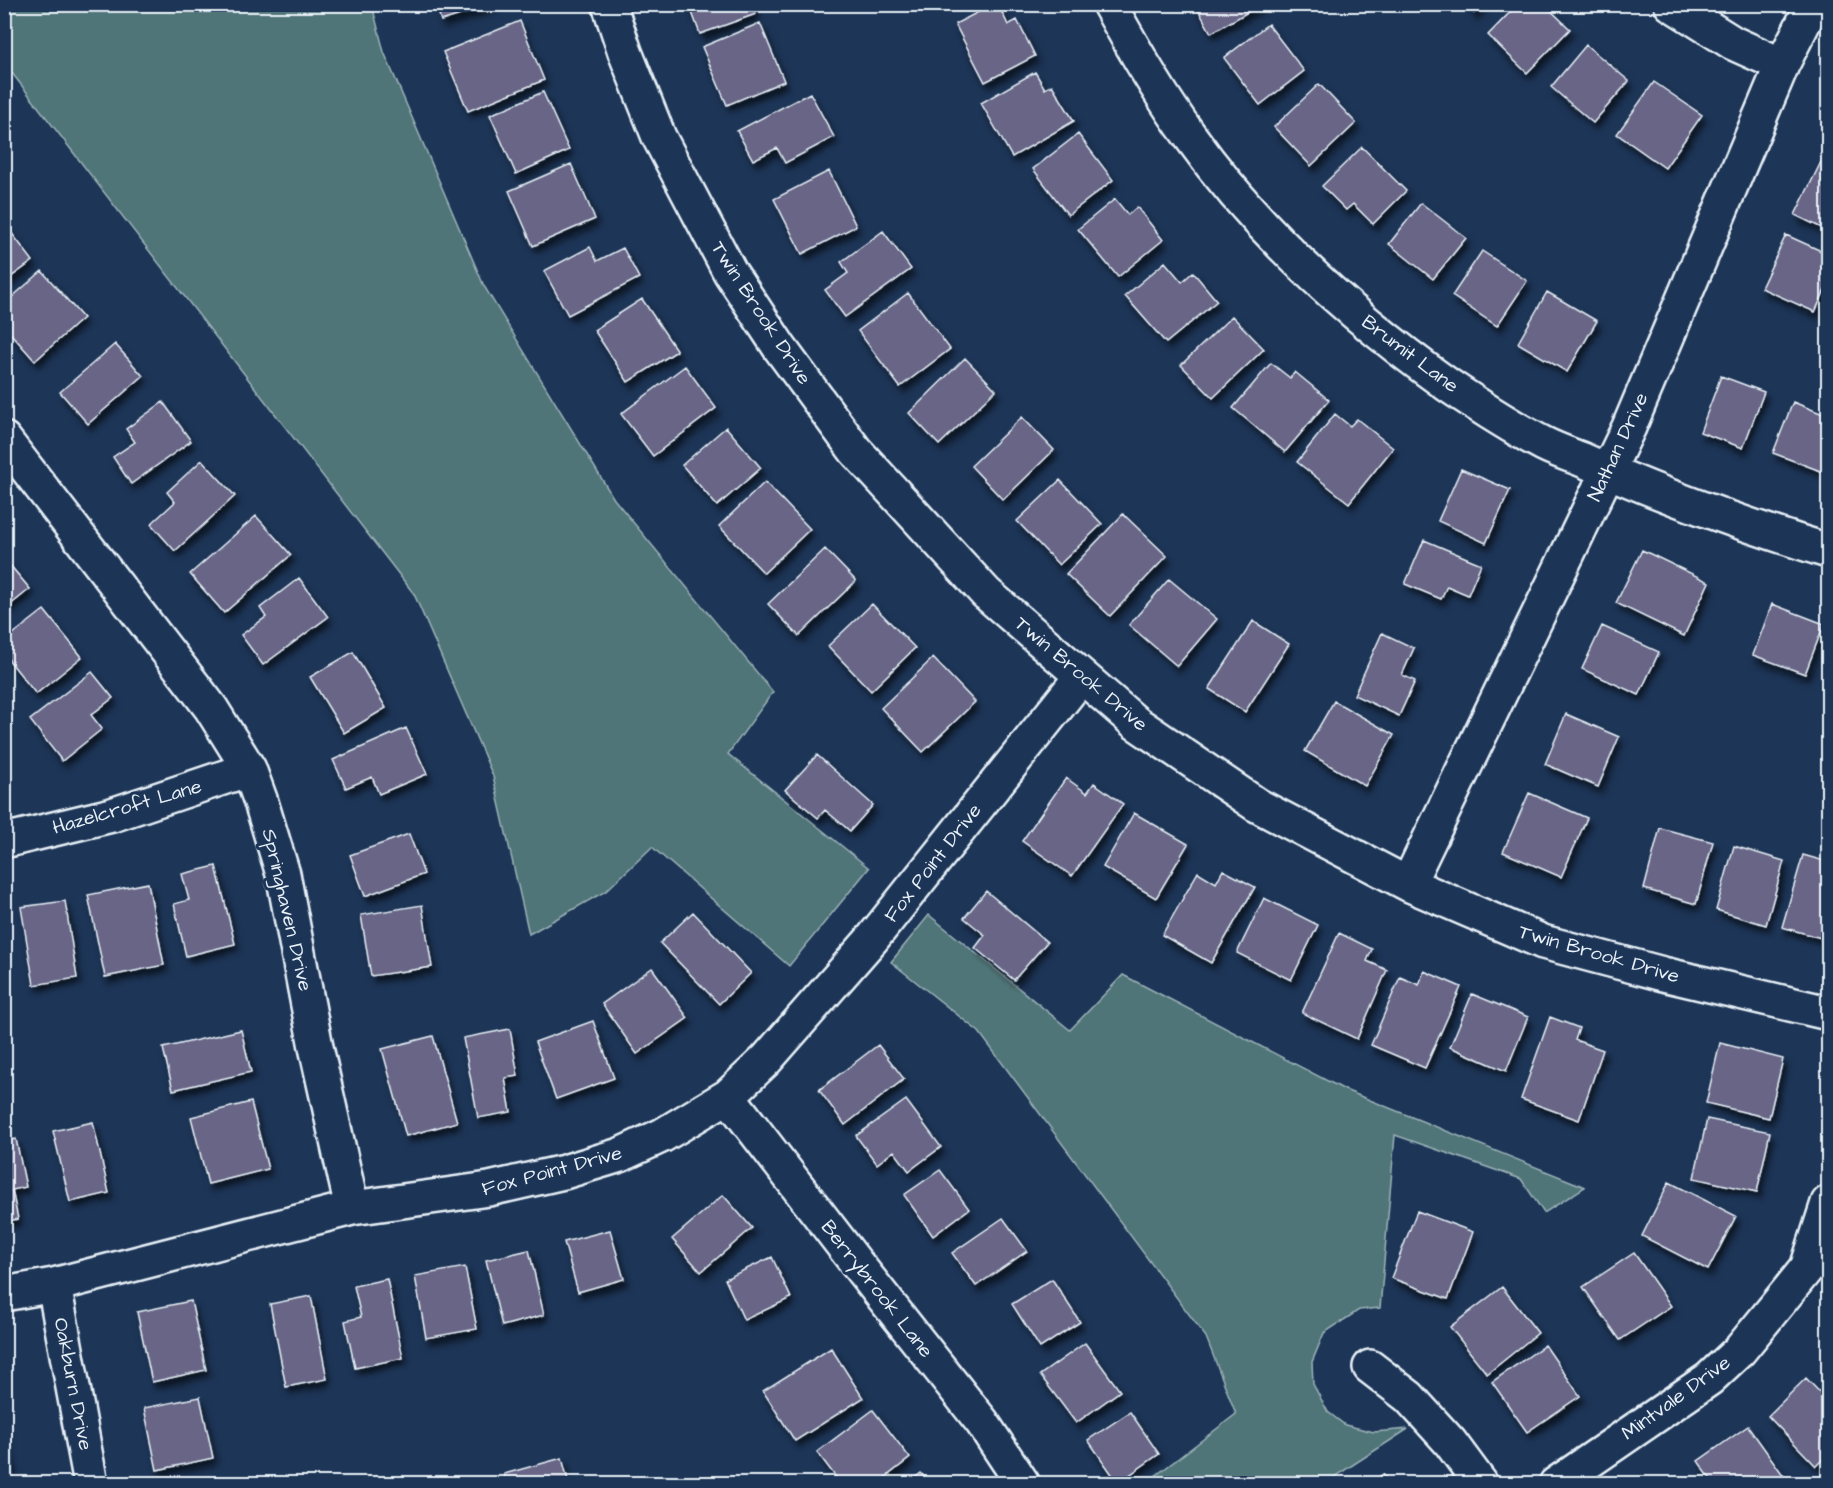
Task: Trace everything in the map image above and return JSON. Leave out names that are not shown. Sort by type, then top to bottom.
[{"type":"street","name":"Twin Brook Drive","points":[[609,4],[659,137],[730,272],[780,348],[855,450],[986,594],[1136,723],[1257,805],[1408,884],[1543,942],[1663,975],[1828,1013]]},
{"type":"street","name":"Brumit Lane","points":[[1109,4],[1146,71],[1190,137],[1238,197],[1324,285],[1413,360],[1478,405],[1543,444],[1654,491],[1774,534],[1828,550]]},
{"type":"street","points":[[1671,4],[1733,43],[1782,65]]},
{"type":"street","name":"Nathan Drive","points":[[1408,884],[1629,427],[1782,65],[1813,4]]},
{"type":"street","name":"Springhaven Drive","points":[[4,440],[211,708],[249,769],[283,874],[316,1047],[352,1208]]},
{"type":"street","name":"Fox Point Drive","points":[[4,1294],[54,1285],[352,1208],[489,1190],[564,1172],[620,1155],[663,1136],[728,1096],[766,1060],[872,939],[1081,676]]},
{"type":"street","name":"Hazelcroft Lane","points":[[4,841],[112,815],[249,769]]},
{"type":"street","name":"Berrybrook Lane","points":[[728,1096],[856,1264],[982,1422],[1023,1484]]},
{"type":"street","name":"Mintvale Drive","points":[[1556,1484],[1709,1379],[1740,1350],[1807,1268],[1828,1203]]},
{"type":"street","name":"Oakburn Drive","points":[[54,1285],[91,1484]]},
{"type":"street","points":[[1370,1367],[1409,1397],[1450,1442],[1482,1484]]},
{"type":"green space","points":[[5,4],[372,5],[384,52],[484,286],[614,499],[773,692],[728,754],[869,868],[789,966],[652,847],[606,891],[529,934],[493,776],[414,594],[5,64]]},
{"type":"green space","points":[[929,915],[1070,1030],[1123,975],[1345,1090],[1585,1187],[1544,1213],[1521,1179],[1395,1135],[1380,1308],[1359,1310],[1324,1333],[1312,1362],[1313,1384],[1328,1412],[1345,1425],[1374,1432],[1408,1429],[1325,1483],[1146,1483],[1236,1414],[1206,1337],[979,1032],[891,962]]},
{"type":"building","points":[[436,4],[496,4],[441,21]]},
{"type":"building","points":[[689,4],[753,4],[756,14],[700,34]]},
{"type":"building","points":[[998,4],[1008,25],[1017,20],[1035,56],[985,82],[955,24]]},
{"type":"building","points":[[1195,4],[1262,4],[1211,33]]},
{"type":"building","points":[[1467,4],[1483,4],[1474,13]]},
{"type":"building","points":[[1518,4],[1544,4],[1570,29],[1527,73],[1488,35]]},
{"type":"building","points":[[520,21],[544,80],[468,111],[443,52]]},
{"type":"building","points":[[760,23],[784,81],[727,105],[702,47]]},
{"type":"building","points":[[1268,24],[1304,71],[1260,105],[1224,58]]},
{"type":"building","points":[[1586,45],[1629,81],[1593,123],[1551,87]]},
{"type":"building","points":[[1035,72],[1045,89],[1052,85],[1074,121],[1012,157],[981,103]]},
{"type":"building","points":[[1654,82],[1702,115],[1665,168],[1617,134]]},
{"type":"building","points":[[1319,84],[1356,123],[1311,166],[1274,127]]},
{"type":"building","points":[[543,92],[569,150],[516,174],[490,115]]},
{"type":"building","points":[[810,93],[834,137],[785,163],[777,148],[753,160],[737,131]]},
{"type":"building","points":[[1078,134],[1113,180],[1068,215],[1033,169]]},
{"type":"building","points":[[1362,147],[1406,191],[1373,224],[1353,204],[1346,210],[1322,186]]},
{"type":"building","points":[[1821,162],[1828,166],[1828,231],[1795,215]]},
{"type":"building","points":[[571,164],[595,219],[533,246],[509,191]]},
{"type":"building","points":[[829,171],[856,226],[802,254],[774,199]]},
{"type":"building","points":[[1115,199],[1128,215],[1137,207],[1163,240],[1118,277],[1078,229]]},
{"type":"building","points":[[1421,203],[1466,238],[1433,279],[1389,244]]},
{"type":"building","points":[[4,223],[33,261],[4,282]]},
{"type":"building","points":[[883,231],[911,269],[845,317],[825,290],[848,273],[841,262]]},
{"type":"building","points":[[1786,235],[1828,254],[1828,283],[1815,312],[1761,288]]},
{"type":"building","points":[[590,247],[597,261],[623,248],[639,278],[568,315],[544,271]]},
{"type":"building","points":[[1482,251],[1527,281],[1497,326],[1452,296]]},
{"type":"building","points":[[1165,262],[1182,282],[1193,272],[1217,301],[1166,343],[1125,296]]},
{"type":"building","points":[[42,271],[83,318],[35,361],[4,326],[4,304]]},
{"type":"building","points":[[1547,292],[1597,321],[1567,372],[1518,343]]},
{"type":"building","points":[[908,293],[950,349],[900,387],[858,331]]},
{"type":"building","points":[[642,299],[677,351],[628,382],[594,330]]},
{"type":"building","points":[[1232,316],[1264,349],[1213,398],[1181,365]]},
{"type":"building","points":[[115,344],[143,376],[88,424],[60,392]]},
{"type":"building","points":[[965,358],[996,390],[939,445],[909,413]]},
{"type":"building","points":[[1271,363],[1290,378],[1295,372],[1329,400],[1285,452],[1233,408]]},
{"type":"building","points":[[685,366],[716,408],[653,456],[621,414]]},
{"type":"building","points":[[1721,376],[1764,392],[1743,448],[1700,432]]},
{"type":"building","points":[[163,402],[191,441],[131,484],[113,457],[135,442],[126,429]]},
{"type":"building","points":[[1793,402],[1828,416],[1828,459],[1823,472],[1773,453]]},
{"type":"building","points":[[1335,414],[1350,426],[1357,419],[1393,448],[1349,503],[1297,462]]},
{"type":"building","points":[[1022,417],[1054,450],[1003,500],[971,466]]},
{"type":"building","points":[[726,427],[761,468],[717,506],[682,465]]},
{"type":"building","points":[[202,460],[235,496],[175,551],[151,524],[175,502],[167,492]]},
{"type":"building","points":[[1461,469],[1510,490],[1486,543],[1438,521]]},
{"type":"building","points":[[1060,480],[1102,524],[1059,565],[1017,521]]},
{"type":"building","points":[[765,482],[810,529],[764,573],[719,526]]},
{"type":"building","points":[[1123,514],[1167,556],[1110,616],[1066,574]]},
{"type":"building","points":[[256,516],[291,555],[224,613],[190,574]]},
{"type":"building","points":[[1424,540],[1481,564],[1468,595],[1447,586],[1441,599],[1405,584]]},
{"type":"building","points":[[825,549],[856,581],[799,636],[768,604]]},
{"type":"building","points":[[1642,550],[1709,582],[1684,636],[1616,603]]},
{"type":"building","points":[[4,558],[30,589],[4,610]]},
{"type":"building","points":[[299,578],[328,617],[263,665],[241,635],[266,617],[260,608]]},
{"type":"building","points":[[1169,579],[1217,619],[1177,666],[1129,625]]},
{"type":"building","points":[[872,604],[915,648],[871,691],[828,646]]},
{"type":"building","points":[[1772,604],[1824,624],[1805,674],[1753,655]]},
{"type":"building","points":[[44,610],[82,657],[36,694],[4,654],[4,641]]},
{"type":"building","points":[[1253,621],[1289,644],[1245,712],[1209,689]]},
{"type":"building","points":[[1602,626],[1659,652],[1639,695],[1582,669]]},
{"type":"building","points":[[1382,633],[1414,648],[1402,675],[1415,681],[1399,716],[1354,695]]},
{"type":"building","points":[[353,652],[386,708],[344,733],[310,677]]},
{"type":"building","points":[[933,658],[975,702],[923,752],[881,708]]},
{"type":"building","points":[[1828,660],[1828,682],[1822,680]]},
{"type":"building","points":[[92,672],[113,698],[91,715],[102,729],[62,761],[30,720]]},
{"type":"building","points":[[1334,701],[1394,735],[1365,786],[1305,751]]},
{"type":"building","points":[[1566,714],[1619,737],[1598,787],[1545,764]]},
{"type":"building","points":[[406,728],[427,774],[379,794],[372,777],[346,788],[333,760]]},
{"type":"building","points":[[817,755],[873,805],[850,831],[825,810],[818,818],[785,790]]},
{"type":"building","points":[[1066,778],[1087,793],[1094,783],[1123,804],[1072,876],[1022,841]]},
{"type":"building","points":[[1529,793],[1587,818],[1561,877],[1503,852]]},
{"type":"building","points":[[1134,813],[1188,844],[1156,898],[1103,867]]},
{"type":"building","points":[[1660,828],[1713,842],[1696,904],[1644,889]]},
{"type":"building","points":[[409,834],[424,874],[365,896],[350,855]]},
{"type":"building","points":[[1734,846],[1784,861],[1766,925],[1716,910]]},
{"type":"building","points":[[1803,855],[1828,862],[1828,940],[1782,927]]},
{"type":"building","points":[[216,866],[235,944],[186,956],[174,904],[189,900],[182,874]]},
{"type":"building","points":[[1223,870],[1255,887],[1211,963],[1162,935],[1198,872],[1216,883]]},
{"type":"building","points":[[148,883],[164,965],[105,977],[88,895]]},
{"type":"building","points":[[986,891],[1047,942],[1014,980],[975,948],[985,935],[964,918]]},
{"type":"building","points":[[1264,898],[1318,925],[1291,980],[1237,953]]},
{"type":"building","points":[[65,901],[77,978],[34,985],[21,907]]},
{"type":"building","points":[[422,905],[432,967],[371,976],[361,915]]},
{"type":"building","points":[[693,912],[751,973],[719,1004],[660,943]]},
{"type":"building","points":[[1339,933],[1372,949],[1367,961],[1387,970],[1357,1039],[1302,1013]]},
{"type":"building","points":[[652,968],[688,1018],[637,1054],[602,1004]]},
{"type":"building","points":[[1424,971],[1461,987],[1425,1068],[1371,1045],[1400,977],[1419,985]]},
{"type":"building","points":[[1472,994],[1528,1017],[1506,1071],[1450,1047]]},
{"type":"building","points":[[1550,1017],[1579,1028],[1575,1040],[1603,1050],[1579,1120],[1521,1099]]},
{"type":"building","points":[[593,1021],[614,1078],[556,1099],[535,1042]]},
{"type":"building","points":[[510,1029],[518,1076],[505,1078],[511,1112],[478,1118],[463,1038]]},
{"type":"building","points":[[241,1030],[251,1072],[173,1090],[163,1048]]},
{"type":"building","points":[[433,1036],[457,1122],[406,1136],[382,1049]]},
{"type":"building","points":[[1720,1043],[1783,1059],[1769,1118],[1706,1103]]},
{"type":"building","points":[[878,1045],[904,1079],[845,1125],[819,1090]]},
{"type":"building","points":[[906,1100],[941,1147],[909,1171],[894,1151],[877,1164],[856,1136]]},
{"type":"building","points":[[251,1102],[268,1169],[208,1184],[191,1117]]},
{"type":"building","points":[[1707,1119],[1770,1132],[1757,1192],[1694,1178]]},
{"type":"building","points":[[93,1122],[109,1193],[70,1202],[53,1131]]},
{"type":"building","points":[[16,1139],[26,1187],[12,1190],[18,1219],[4,1222],[4,1141]]},
{"type":"building","points":[[940,1170],[969,1209],[933,1236],[904,1195]]},
{"type":"building","points":[[1669,1182],[1736,1216],[1708,1270],[1642,1236]]},
{"type":"building","points":[[723,1195],[752,1228],[701,1272],[672,1239]]},
{"type":"building","points":[[1417,1211],[1473,1232],[1448,1299],[1391,1278]]},
{"type":"building","points":[[1003,1218],[1027,1251],[976,1286],[952,1253]]},
{"type":"building","points":[[610,1230],[624,1279],[578,1292],[564,1242]]},
{"type":"building","points":[[529,1250],[544,1315],[502,1326],[486,1260]]},
{"type":"building","points":[[1634,1253],[1671,1306],[1620,1340],[1583,1287]]},
{"type":"building","points":[[772,1257],[791,1298],[744,1320],[725,1279]]},
{"type":"building","points":[[465,1267],[477,1329],[426,1338],[415,1276]]},
{"type":"building","points":[[387,1279],[403,1358],[355,1368],[345,1321],[361,1317],[354,1286]]},
{"type":"building","points":[[1052,1279],[1080,1322],[1040,1348],[1012,1304]]},
{"type":"building","points":[[1502,1287],[1538,1333],[1487,1374],[1450,1327]]},
{"type":"building","points":[[311,1296],[327,1379],[286,1387],[270,1304]]},
{"type":"building","points":[[191,1301],[206,1370],[152,1382],[137,1312]]},
{"type":"building","points":[[1085,1343],[1120,1391],[1076,1423],[1040,1375]]},
{"type":"building","points":[[1545,1345],[1580,1396],[1527,1432],[1492,1382]]},
{"type":"building","points":[[831,1348],[863,1398],[795,1441],[763,1391]]},
{"type":"building","points":[[1806,1378],[1828,1401],[1828,1454],[1816,1466],[1768,1416]]},
{"type":"building","points":[[200,1397],[213,1458],[157,1470],[144,1408]]},
{"type":"building","points":[[873,1410],[910,1458],[877,1484],[841,1484],[817,1452]]},
{"type":"building","points":[[1130,1412],[1159,1454],[1118,1483],[1088,1440]]},
{"type":"building","points":[[1748,1426],[1786,1479],[1779,1484],[1714,1484],[1698,1461]]},
{"type":"building","points":[[5,1428],[14,1484],[4,1484]]},
{"type":"building","points":[[562,1458],[569,1484],[507,1484],[504,1474]]},
{"type":"building","points":[[921,1473],[930,1484],[907,1484]]},
{"type":"building","points":[[1383,1474],[1390,1484],[1369,1484]]}]
